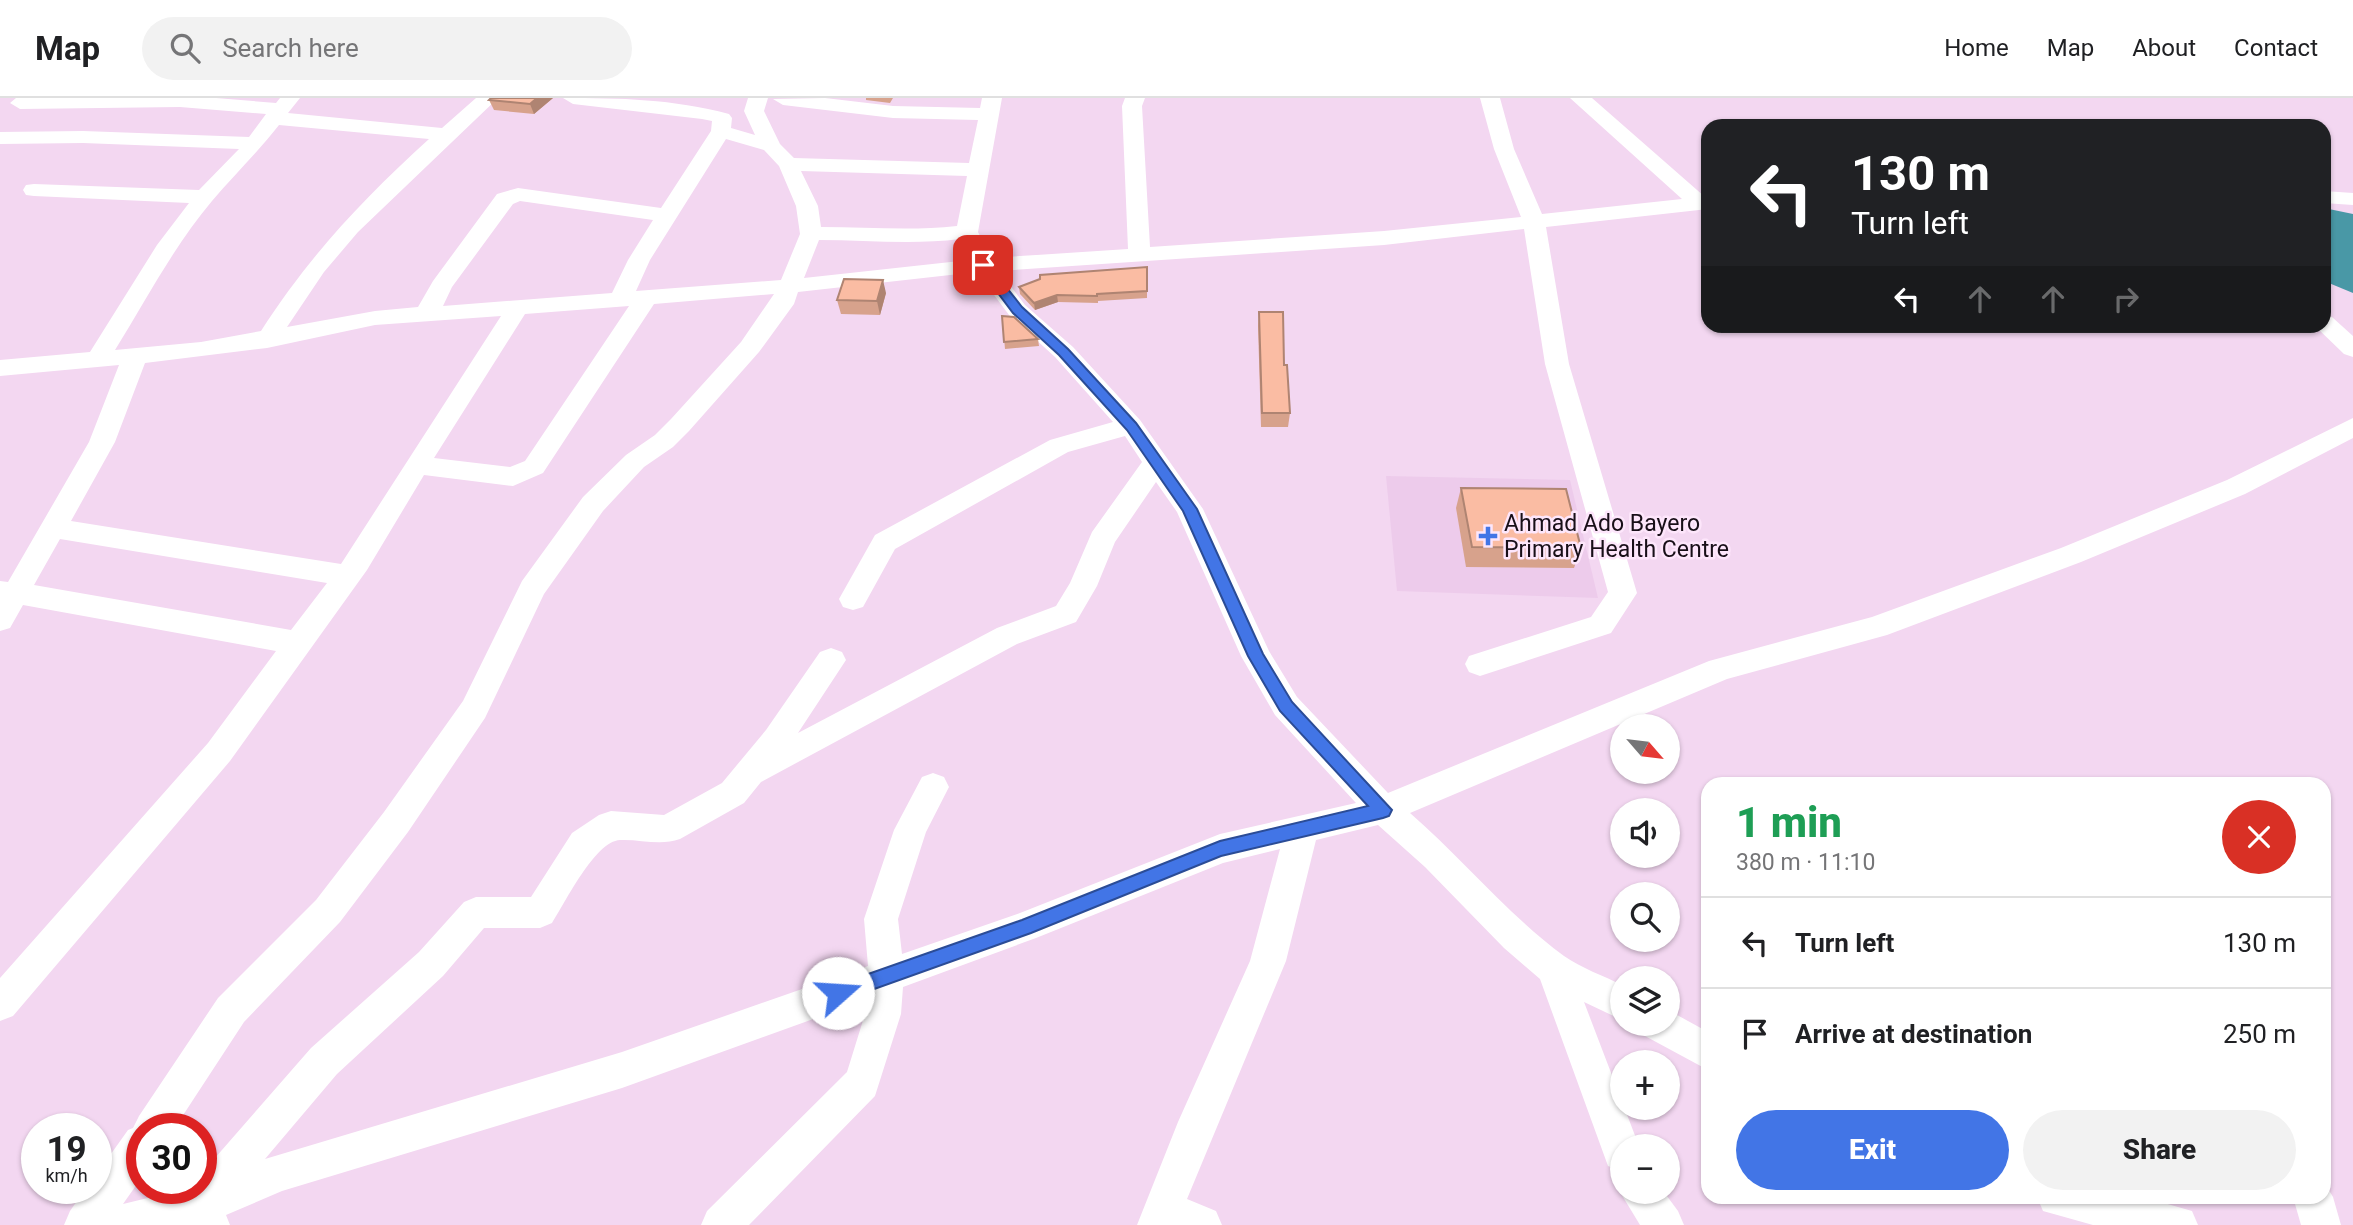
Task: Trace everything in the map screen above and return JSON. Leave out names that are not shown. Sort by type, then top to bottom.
[{"type":"street","points":[[267,340],[292,300],[342,235],[398,178],[488,98]]},
{"type":"street","points":[[416,466],[513,477],[534,467],[634,296],[639,260],[721,131],[722,118],[696,110],[573,98]]},
{"type":"street","points":[[1135,98],[1132,106],[1139,255]]},
{"type":"street","points":[[1480,664],[1601,625],[1623,593],[1557,364],[1534,221],[1504,149],[1490,98]]},
{"type":"street","points":[[1580,98],[1701,200]]},
{"type":"street","points":[[163,1113],[231,1010],[328,911],[396,822],[474,709],[532,589],[593,504],[635,461],[664,441],[680,425],[750,347],[782,304],[792,286],[811,234],[807,206],[788,164],[771,146],[756,104],[784,99],[893,112],[991,106],[967,232],[983,265],[1017,310],[1064,352],[1131,426],[1189,509],[1256,656],[1286,706],[1383,810],[1437,858],[1516,937],[1554,969],[1610,997]]},
{"type":"street","points":[[0,118],[22,100],[180,101],[281,109],[447,135]]},
{"type":"street","points":[[97,359],[168,246],[204,197],[281,109]]},
{"type":"street","points":[[721,131],[771,146]]},
{"type":"street","points":[[0,138],[83,137],[254,143]]},
{"type":"street","points":[[788,164],[979,170]]},
{"type":"street","points":[[34,190],[204,197]]},
{"type":"street","points":[[427,313],[441,286],[505,199],[518,194],[601,208],[667,215]]},
{"type":"street","points":[[2331,197],[2353,199]]},
{"type":"street","points":[[0,368],[135,356],[267,340],[375,318],[634,296],[792,286],[983,265],[1384,238],[1701,203]]},
{"type":"street","points":[[811,234],[878,233],[922,237],[967,232]]},
{"type":"street","points":[[0,1004],[219,752],[348,576],[518,307]]},
{"type":"street","points":[[2331,329],[2353,349]]},
{"type":"street","points":[[0,620],[9,592],[54,528],[102,442],[135,356]]},
{"type":"street","points":[[853,599],[885,542],[1059,446],[1131,426]]},
{"type":"street","points":[[120,1225],[205,1215],[281,1172],[538,1097],[1024,927],[1220,849],[1383,810],[1720,669],[1877,627],[2071,555],[2236,487],[2353,427]]},
{"type":"street","points":[[747,775],[1007,636],[1066,614],[1083,586],[1102,539],[1156,462]]},
{"type":"street","points":[[54,528],[348,576]]},
{"type":"street","points":[[9,592],[299,643]]},
{"type":"street","points":[[205,1215],[324,1061],[430,964],[476,913],[540,912],[584,843],[611,825],[668,829],[733,793],[777,739],[831,660]]},
{"type":"street","points":[[721,1225],[862,1083],[883,1014],[886,976],[881,919],[910,830],[933,788]]},
{"type":"street","points":[[1202,1225],[1160,1217],[1268,961],[1301,830]]},
{"type":"street","points":[[1554,969],[1615,1134]]},
{"type":"street","points":[[1679,1036],[1701,1048]]},
{"type":"street","points":[[84,1225],[126,1166]]},
{"type":"street","points":[[1649,1204],[1664,1225]]},
{"type":"street","points":[[2087,1204],[2178,1225]]},
{"type":"street","points":[[2315,1204],[2321,1225]]},
{"type":"shaded area","name":"Ahmad Ado Bayero Primary Health Centre","points":[[1386,476],[1570,480],[1598,598],[1397,591]]},
{"type":"water","points":[[2331,209],[2353,214],[2353,293],[2331,284]]},
{"type":"building","points":[[537,98],[530,104],[489,100]]},
{"type":"building","points":[[1147,267],[1147,291],[1097,296],[1057,295],[1034,303],[1019,287],[1040,279],[1040,275]]},
{"type":"building","points":[[844,279],[883,280],[877,301],[837,300]]},
{"type":"building","points":[[1259,312],[1283,312],[1284,365],[1287,365],[1290,413],[1262,413]]},
{"type":"building","points":[[1002,316],[1014,317],[1038,339],[1004,342]]},
{"type":"building","points":[[1461,488],[1566,489],[1581,548],[1472,547]]},
{"type":"place","name":"Ahmad Ado Bayero Primary Health Centre","points":[[1488,536]]},
{"type":"route","points":[[838,993],[1024,927],[1220,849],[1383,810],[1286,706],[1256,656],[1189,509],[1131,426],[1064,352],[1017,310],[983,265]]}]
